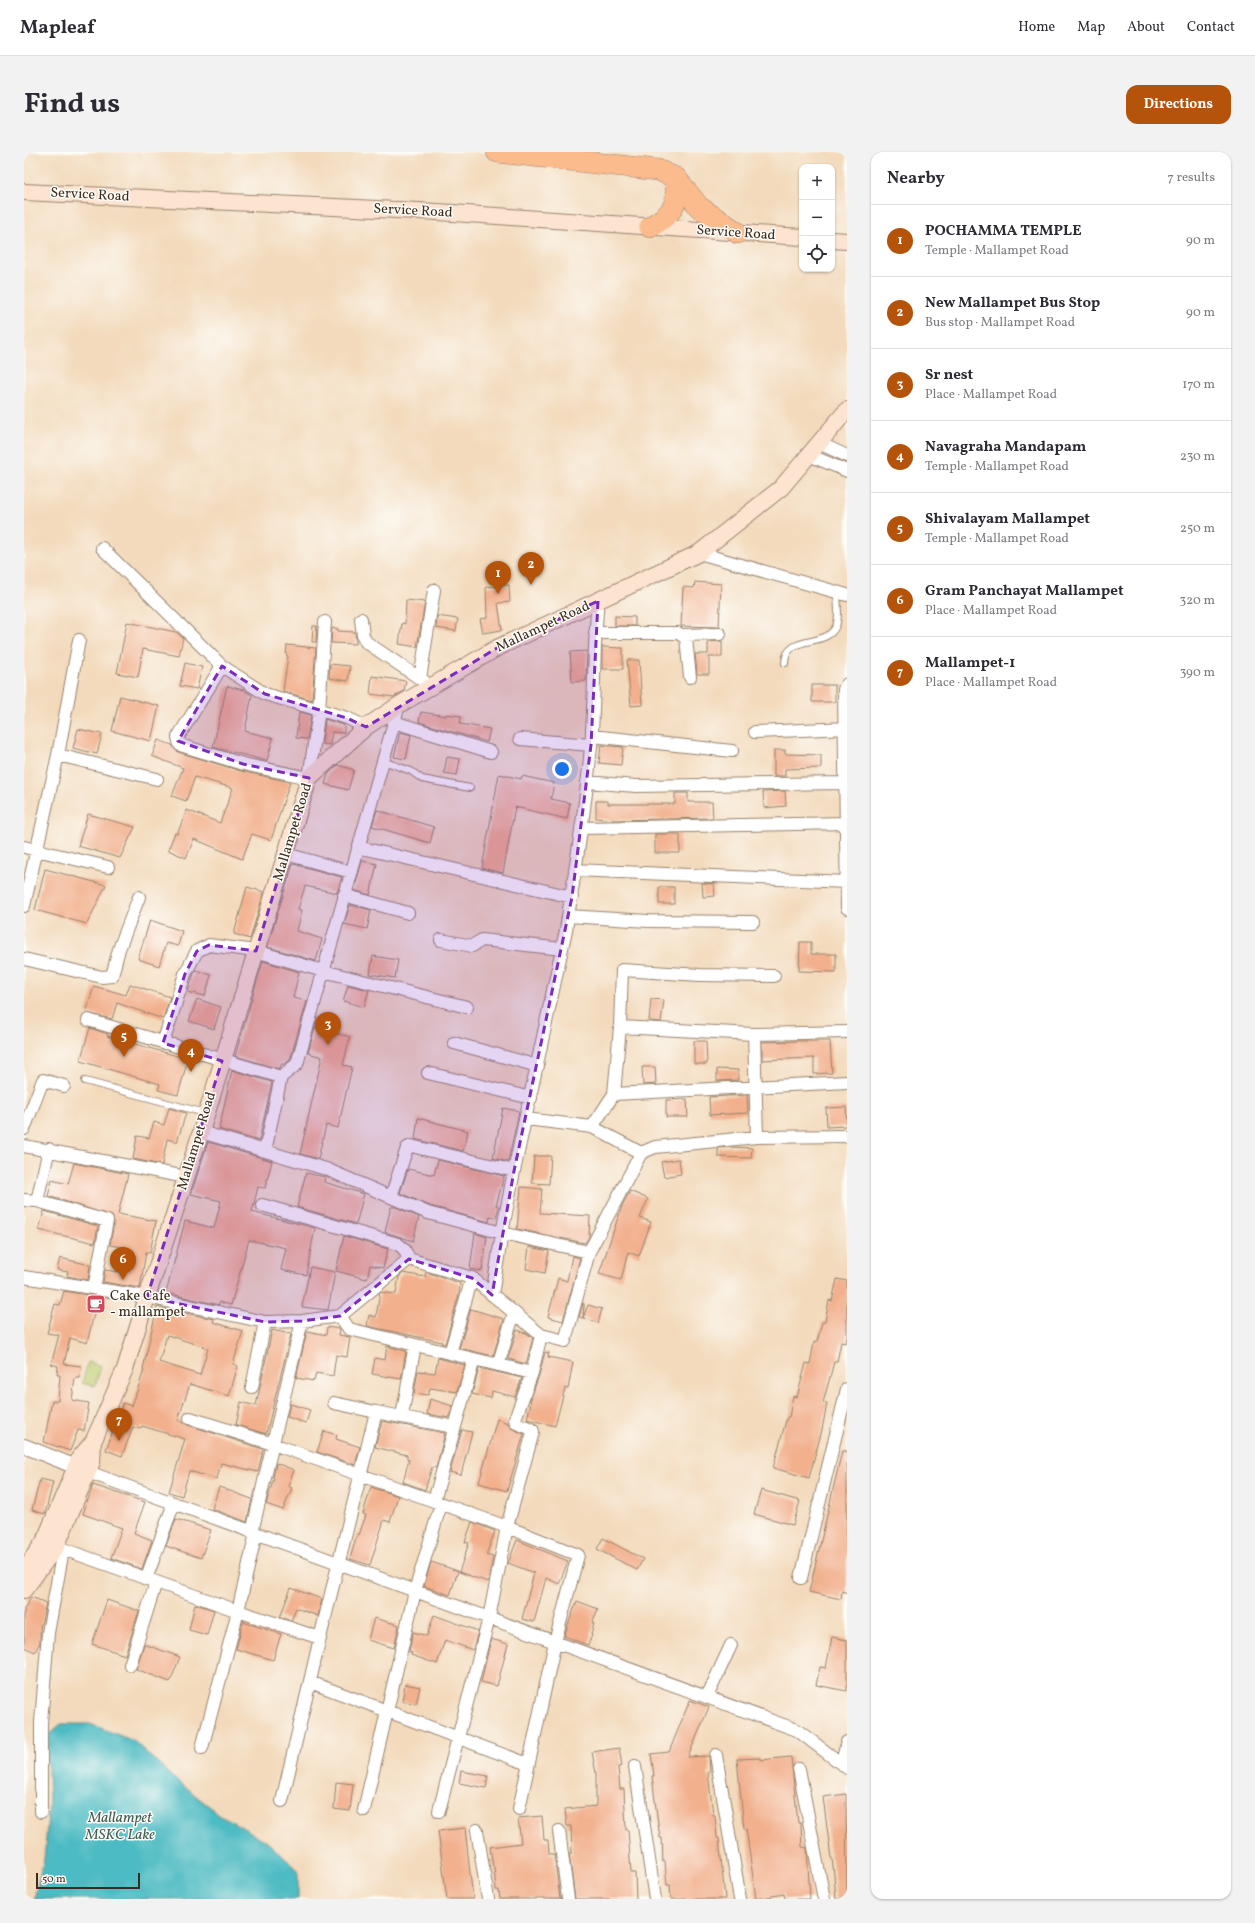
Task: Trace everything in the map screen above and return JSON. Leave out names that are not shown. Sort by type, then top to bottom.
[{"type":"highway","points":[[497,152],[658,170],[676,178],[699,207],[738,233]]},
{"type":"highway","points":[[650,227],[666,218],[674,206],[677,195],[676,178]]},
{"type":"main road","name":"Service Road","points":[[24,192],[438,212],[799,238]]},
{"type":"main road","points":[[835,240],[847,241]]},
{"type":"main road","name":"Mallampet Road","points":[[24,1590],[55,1546],[82,1470],[92,1462],[93,1442],[126,1369],[147,1297],[207,1114],[309,778],[366,727],[399,705],[426,682],[699,553],[781,488],[847,410]]},
{"type":"main road","name":"Mallampet Road","points":[[24,1570],[55,1546]]},
{"type":"street","points":[[814,449],[847,456]]},
{"type":"street","points":[[814,449],[847,471]]},
{"type":"street","points":[[102,548],[222,666],[265,694],[347,718],[366,727]]},
{"type":"street","points":[[699,553],[842,594]]},
{"type":"street","points":[[361,619],[363,636],[366,642],[426,682],[434,590]]},
{"type":"street","points":[[492,1295],[514,1171],[538,1066],[572,897],[591,741],[595,633],[598,601]]},
{"type":"street","points":[[222,666],[178,737],[180,745],[243,764],[309,778],[319,710],[325,622]]},
{"type":"street","points":[[595,633],[678,633],[684,635],[720,634]]},
{"type":"street","points":[[684,635],[686,638],[690,677]]},
{"type":"street","points":[[24,906],[58,755],[79,640]]},
{"type":"street","points":[[847,684],[844,690],[847,908]]},
{"type":"street","points":[[265,1151],[282,1077],[297,1064],[399,705]]},
{"type":"street","points":[[394,722],[491,752]]},
{"type":"street","points":[[756,732],[845,728]]},
{"type":"street","points":[[520,739],[591,741],[732,751]]},
{"type":"street","points":[[58,755],[158,779]]},
{"type":"street","points":[[587,782],[636,786],[845,777]]},
{"type":"street","points":[[581,828],[846,823]]},
{"type":"street","points":[[24,847],[108,867]]},
{"type":"street","points":[[358,847],[572,897]]},
{"type":"street","points":[[286,854],[351,872]]},
{"type":"street","points":[[575,870],[847,878]]},
{"type":"street","points":[[344,895],[408,913]]},
{"type":"street","points":[[24,959],[102,976],[112,976],[119,949],[139,897]]},
{"type":"street","points":[[568,916],[635,921],[753,922]]},
{"type":"street","points":[[441,940],[472,946],[482,940],[562,949]]},
{"type":"street","points":[[163,1043],[185,974],[197,951],[209,945],[256,951],[323,971],[467,1007]]},
{"type":"street","points":[[592,1127],[614,1094],[620,1027],[622,970],[700,975],[774,976]]},
{"type":"street","points":[[88,1020],[222,1061],[282,1077]]},
{"type":"street","points":[[620,1027],[754,1034],[847,1032]]},
{"type":"street","points":[[754,1034],[757,1137]]},
{"type":"street","points":[[454,1043],[538,1066]]},
{"type":"street","points":[[428,1073],[531,1098]]},
{"type":"street","points":[[24,1129],[42,1080],[64,1086]]},
{"type":"street","points":[[614,1094],[847,1082]]},
{"type":"street","points":[[526,1119],[592,1127],[641,1153]]},
{"type":"street","points":[[201,1132],[326,1169],[428,1213],[502,1233],[589,1252]]},
{"type":"street","points":[[262,1204],[398,1244],[404,1249],[409,1259],[472,1278],[541,1335],[565,1341],[589,1252],[641,1153],[655,1147],[757,1137],[847,1136]]},
{"type":"street","points":[[24,1146],[49,1149],[186,1177]]},
{"type":"street","points":[[391,1197],[407,1148],[411,1146],[514,1171]]},
{"type":"street","points":[[37,1201],[49,1149]]},
{"type":"street","points":[[24,1200],[37,1201],[106,1221],[94,1288]]},
{"type":"street","points":[[24,1277],[147,1297],[265,1322],[302,1321],[340,1316],[409,1259]]},
{"type":"street","points":[[450,1353],[472,1278]]},
{"type":"street","points":[[498,1365],[514,1313]]},
{"type":"street","points":[[340,1316],[349,1329],[532,1373]]},
{"type":"street","points":[[202,1748],[238,1611],[273,1444],[302,1321]]},
{"type":"street","points":[[252,1387],[265,1322]]},
{"type":"street","points":[[439,1811],[489,1618],[507,1527],[534,1432],[532,1429],[516,1423],[515,1419],[532,1373],[541,1335]]},
{"type":"street","points":[[402,1416],[415,1345]]},
{"type":"street","points":[[364,1810],[454,1427],[474,1359]]},
{"type":"street","points":[[801,1578],[846,1395]]},
{"type":"street","points":[[334,1403],[454,1427]]},
{"type":"street","points":[[282,1802],[338,1563],[376,1412]]},
{"type":"street","points":[[190,1418],[273,1444],[507,1527],[578,1555],[555,1642],[519,1809]]},
{"type":"street","points":[[24,1446],[82,1470],[797,1730],[844,1766]]},
{"type":"street","points":[[130,1665],[151,1581],[174,1503]]},
{"type":"street","points":[[40,1812],[41,1723],[55,1546],[151,1581],[320,1638]]},
{"type":"street","points":[[707,1698],[731,1645]]},
{"type":"street","points":[[310,1682],[528,1764]]},
{"type":"street","points":[[844,1766],[847,1742]]},
{"type":"street","points":[[716,1755],[740,1899]]},
{"type":"street","points":[[635,1766],[655,1899]]},
{"type":"street","points":[[799,1769],[824,1899]]},
{"type":"street","points":[[477,1830],[488,1899]]},
{"type":"street","points":[[559,1831],[568,1899]]},
{"type":"lane","points":[[785,663],[785,656],[788,650],[795,645],[824,637],[832,632],[836,627],[842,594]]},
{"type":"lane","points":[[383,761],[412,771],[422,779],[470,788]]},
{"type":"lane","points":[[85,1081],[207,1114]]},
{"type":"highlighted area","points":[[598,601],[591,745],[572,897],[514,1171],[492,1295],[472,1278],[409,1259],[340,1316],[302,1321],[265,1322],[147,1297],[222,1061],[163,1043],[185,974],[197,951],[209,945],[256,951],[309,778],[243,764],[178,741],[222,666],[265,694],[347,718],[366,727],[497,648]]},
{"type":"green space","points":[[88,1362],[101,1366],[95,1386],[82,1383]]},
{"type":"water","name":"Mallampet MSKC Lake","points":[[61,1724],[90,1724],[134,1741],[172,1777],[219,1814],[266,1841],[298,1870],[298,1899],[34,1899],[44,1859],[49,1804],[47,1736]]},
{"type":"building","points":[[695,582],[721,584],[719,627],[681,626],[683,587],[694,588]]},
{"type":"building","points":[[509,585],[510,602],[498,603],[502,630],[483,633],[480,619],[487,618],[486,587]]},
{"type":"building","points":[[406,600],[425,602],[417,647],[399,644],[402,623],[405,624]]},
{"type":"building","points":[[437,616],[458,619],[456,631],[436,628]]},
{"type":"building","points":[[615,616],[635,617],[635,626],[615,626]]},
{"type":"building","points":[[127,622],[176,632],[183,638],[179,656],[143,649],[138,677],[117,673]]},
{"type":"building","points":[[313,626],[317,626],[316,642],[312,642]]},
{"type":"building","points":[[332,628],[338,629],[338,631],[355,632],[356,644],[331,643]]},
{"type":"building","points":[[722,641],[722,657],[709,657],[709,674],[697,674],[695,654],[708,654],[708,642]]},
{"type":"building","points":[[287,645],[316,648],[312,700],[283,691],[288,656],[286,655]]},
{"type":"building","points":[[602,647],[623,648],[623,669],[602,669]]},
{"type":"building","points":[[587,651],[586,681],[572,682],[570,652]]},
{"type":"building","points":[[627,660],[639,660],[642,705],[631,706]]},
{"type":"building","points":[[185,663],[202,667],[197,689],[180,686]]},
{"type":"building","points":[[330,664],[350,666],[348,681],[329,678]]},
{"type":"building","points":[[372,676],[406,681],[404,691],[394,697],[370,694]]},
{"type":"building","points":[[812,685],[835,685],[835,702],[812,702]]},
{"type":"building","points":[[227,686],[244,690],[252,695],[245,731],[273,738],[267,761],[213,747]]},
{"type":"building","points":[[120,696],[159,706],[151,741],[112,731]]},
{"type":"building","points":[[299,712],[311,715],[307,739],[296,738]]},
{"type":"building","points":[[421,712],[446,716],[446,714],[461,716],[460,724],[490,729],[487,742],[419,722]]},
{"type":"building","points":[[325,719],[344,725],[344,733],[332,732],[330,745],[322,744]]},
{"type":"building","points":[[78,729],[102,734],[97,754],[73,748]]},
{"type":"building","points":[[400,732],[411,735],[406,759],[394,757]]},
{"type":"building","points":[[158,740],[172,745],[178,752],[241,771],[290,782],[271,840],[252,834],[242,859],[194,839],[186,858],[168,850],[175,833],[177,834],[187,810],[220,823],[233,788],[195,777],[186,801],[172,796],[183,768],[152,756]]},
{"type":"building","points":[[601,745],[623,747],[621,765],[599,763]]},
{"type":"building","points":[[774,750],[785,750],[785,754],[821,755],[821,768],[785,769],[785,776],[774,776]]},
{"type":"building","points":[[447,757],[460,759],[457,775],[444,773]]},
{"type":"building","points":[[338,765],[354,770],[348,790],[325,784],[328,774]]},
{"type":"building","points":[[499,774],[521,779],[522,776],[554,783],[551,799],[570,803],[567,819],[515,807],[503,873],[482,868]]},
{"type":"building","points":[[785,791],[786,806],[764,808],[763,792]]},
{"type":"building","points":[[675,793],[688,793],[688,802],[712,802],[713,818],[613,820],[596,818],[596,801],[608,801],[608,804],[675,804]]},
{"type":"building","points":[[377,810],[434,827],[430,843],[372,826]]},
{"type":"building","points":[[88,814],[135,827],[120,858],[78,846]]},
{"type":"building","points":[[655,834],[680,834],[680,853],[655,853]]},
{"type":"building","points":[[362,861],[377,864],[370,895],[354,890]]},
{"type":"building","points":[[293,864],[342,877],[337,893],[305,886],[298,909],[302,910],[297,931],[322,939],[316,961],[267,947]]},
{"type":"building","points":[[45,869],[106,885],[87,924],[35,910]]},
{"type":"building","points":[[702,883],[714,884],[715,896],[703,897]]},
{"type":"building","points":[[247,887],[264,892],[250,939],[234,934]]},
{"type":"building","points":[[659,887],[674,887],[674,904],[659,904]]},
{"type":"building","points":[[350,905],[371,910],[367,929],[344,924]]},
{"type":"building","points":[[150,920],[182,931],[178,946],[166,943],[159,966],[138,959]]},
{"type":"building","points":[[800,942],[811,942],[811,954],[836,954],[836,972],[799,971]]},
{"type":"building","points":[[373,956],[398,960],[395,978],[370,974]]},
{"type":"building","points":[[263,961],[299,972],[293,998],[307,1001],[290,1060],[285,1064],[282,1064],[279,1069],[235,1056]]},
{"type":"building","points":[[195,970],[211,975],[205,996],[188,992]]},
{"type":"building","points":[[130,984],[170,997],[163,1019],[117,1003],[112,1019],[86,1013],[94,986],[126,995]]},
{"type":"building","points":[[348,985],[369,990],[364,1007],[343,1001]]},
{"type":"building","points":[[197,999],[221,1007],[214,1029],[189,1021]]},
{"type":"building","points":[[651,999],[664,1000],[661,1022],[649,1021]]},
{"type":"building","points":[[90,1028],[108,1034],[107,1036],[188,1059],[178,1095],[158,1090],[160,1084],[80,1061]]},
{"type":"building","points":[[315,1028],[350,1037],[343,1065],[352,1067],[338,1128],[326,1125],[318,1159],[300,1154],[322,1057],[308,1053]]},
{"type":"building","points":[[694,1041],[706,1041],[707,1064],[694,1064]]},
{"type":"building","points":[[830,1041],[832,1073],[814,1074],[814,1058],[762,1060],[762,1042]]},
{"type":"building","points":[[642,1067],[655,1067],[656,1084],[643,1085]]},
{"type":"building","points":[[717,1069],[738,1070],[738,1080],[717,1081]]},
{"type":"building","points":[[232,1070],[272,1082],[259,1141],[219,1129]]},
{"type":"building","points":[[747,1095],[748,1113],[710,1115],[709,1097]]},
{"type":"building","points":[[687,1099],[688,1117],[666,1117],[666,1100]]},
{"type":"building","points":[[846,1107],[847,1126],[827,1127],[826,1108]]},
{"type":"building","points":[[169,1108],[186,1113],[177,1142],[167,1139],[162,1165],[133,1159],[137,1136],[149,1138],[154,1122],[164,1125]]},
{"type":"building","points":[[503,1108],[519,1111],[508,1162],[493,1158]]},
{"type":"building","points":[[418,1118],[468,1131],[463,1151],[415,1139]]},
{"type":"building","points":[[208,1142],[272,1161],[265,1188],[258,1187],[252,1212],[315,1228],[306,1275],[281,1270],[286,1248],[249,1240],[231,1305],[219,1302],[219,1305],[166,1293],[185,1221],[214,1228],[221,1201],[191,1194]]},
{"type":"building","points":[[718,1148],[752,1148],[751,1158],[718,1157]]},
{"type":"building","points":[[534,1156],[551,1156],[549,1184],[532,1183]]},
{"type":"building","points":[[679,1159],[681,1174],[664,1177],[661,1162]]},
{"type":"building","points":[[438,1160],[504,1176],[496,1206],[499,1206],[496,1218],[490,1217],[489,1222],[430,1206],[400,1193],[408,1169],[434,1175]]},
{"type":"building","points":[[74,1163],[128,1174],[118,1214],[156,1221],[150,1253],[146,1252],[140,1288],[103,1282],[105,1270],[119,1272],[122,1247],[110,1245],[114,1222],[112,1216],[48,1196],[52,1180],[68,1184]]},
{"type":"building","points":[[306,1173],[325,1177],[324,1182],[364,1194],[356,1224],[297,1207]]},
{"type":"building","points":[[521,1187],[542,1189],[540,1213],[590,1216],[589,1237],[585,1243],[517,1229]]},
{"type":"building","points":[[630,1191],[648,1199],[640,1218],[651,1222],[639,1256],[628,1252],[621,1280],[599,1274],[622,1206]]},
{"type":"building","points":[[391,1207],[396,1207],[419,1217],[413,1241],[385,1232]]},
{"type":"building","points":[[44,1211],[98,1226],[95,1243],[39,1230]]},
{"type":"building","points":[[475,1233],[487,1237],[482,1271],[470,1269]]},
{"type":"building","points":[[344,1236],[388,1249],[383,1268],[370,1265],[367,1279],[336,1271]]},
{"type":"building","points":[[529,1247],[549,1251],[545,1273],[526,1269]]},
{"type":"building","points":[[572,1256],[580,1258],[563,1321],[548,1317],[558,1278],[567,1281]]},
{"type":"building","points":[[60,1258],[90,1265],[88,1280],[67,1276],[68,1272],[57,1270]]},
{"type":"building","points":[[310,1267],[335,1272],[328,1310],[302,1307]]},
{"type":"building","points":[[426,1272],[460,1283],[459,1294],[445,1344],[441,1343],[442,1342],[367,1326],[369,1315],[376,1317],[380,1292],[396,1294],[399,1277],[403,1273],[425,1277]]},
{"type":"building","points":[[837,1279],[847,1281],[847,1336],[846,1343],[841,1342],[837,1362],[834,1362],[823,1403],[827,1403],[822,1430],[809,1478],[773,1468],[787,1417],[789,1417],[793,1396],[797,1397],[806,1363],[810,1364],[814,1342],[817,1342],[822,1322],[825,1322],[829,1300],[832,1301]]},
{"type":"building","points":[[64,1291],[105,1298],[102,1311],[95,1310],[87,1343],[70,1338],[64,1364],[81,1366],[80,1378],[75,1378],[72,1400],[89,1403],[84,1431],[78,1430],[70,1451],[44,1442],[52,1401],[58,1401],[60,1375],[57,1375],[58,1366],[51,1364],[59,1335],[47,1333],[55,1304],[60,1305]]},
{"type":"building","points":[[583,1303],[584,1304],[583,1318],[579,1317]]},
{"type":"building","points":[[588,1305],[602,1309],[598,1323],[583,1318]]},
{"type":"building","points":[[157,1307],[214,1319],[213,1322],[243,1331],[233,1364],[238,1366],[229,1396],[190,1384],[178,1420],[188,1425],[263,1449],[258,1472],[221,1463],[217,1479],[189,1471],[182,1496],[169,1492],[185,1439],[142,1426],[140,1429],[133,1427],[122,1456],[106,1450],[123,1403],[132,1406],[144,1370]],"holes":[[[167,1335],[208,1348],[200,1375],[159,1362]]]},
{"type":"building","points":[[471,1309],[504,1319],[493,1356],[459,1348]]},
{"type":"building","points":[[327,1327],[340,1329],[339,1335],[350,1337],[347,1357],[336,1355],[333,1376],[316,1373],[314,1381],[296,1378],[307,1331],[326,1335]]},
{"type":"building","points":[[272,1330],[291,1334],[266,1434],[236,1425],[241,1402],[256,1406]]},
{"type":"building","points":[[517,1330],[526,1333],[533,1338],[526,1364],[508,1359]]},
{"type":"building","points":[[387,1346],[406,1351],[401,1379],[372,1374],[375,1358],[385,1360]]},
{"type":"building","points":[[545,1352],[549,1353],[548,1357],[573,1362],[568,1389],[565,1388],[555,1426],[527,1419],[530,1401]]},
{"type":"building","points":[[438,1358],[465,1365],[457,1392],[430,1388],[428,1395],[414,1393],[418,1371],[435,1373]]},
{"type":"building","points":[[479,1368],[522,1378],[515,1397],[492,1391],[491,1398],[472,1394]]},
{"type":"building","points":[[430,1399],[453,1406],[449,1418],[427,1414]]},
{"type":"building","points":[[290,1404],[310,1410],[306,1423],[287,1417]]},
{"type":"building","points":[[497,1419],[508,1423],[511,1428],[524,1434],[507,1491],[479,1483]]},
{"type":"building","points":[[382,1421],[445,1433],[436,1468],[432,1467],[425,1490],[403,1482],[409,1459],[407,1459],[407,1455],[375,1447]]},
{"type":"building","points":[[462,1430],[472,1432],[461,1475],[450,1472]]},
{"type":"building","points":[[324,1431],[337,1435],[336,1439],[360,1447],[355,1465],[317,1452]]},
{"type":"building","points":[[842,1451],[847,1451],[847,1593],[842,1591],[841,1599],[809,1592]]},
{"type":"building","points":[[276,1463],[294,1470],[288,1486],[292,1488],[283,1510],[266,1504],[274,1478]]},
{"type":"building","points":[[40,1479],[53,1482],[45,1514],[32,1510]]},
{"type":"building","points":[[93,1485],[145,1502],[134,1533],[152,1540],[142,1569],[111,1558],[122,1528],[83,1514]]},
{"type":"building","points":[[219,1487],[252,1499],[247,1522],[212,1509]]},
{"type":"building","points":[[371,1487],[398,1496],[390,1522],[384,1520],[370,1565],[350,1559],[357,1534],[359,1535],[366,1515],[363,1514]]},
{"type":"building","points":[[761,1490],[800,1501],[793,1525],[754,1514]]},
{"type":"building","points":[[176,1519],[211,1530],[201,1558],[166,1546]]},
{"type":"building","points":[[472,1522],[495,1531],[486,1555],[493,1557],[488,1582],[459,1572],[469,1543],[465,1542]]},
{"type":"building","points":[[603,1538],[643,1559],[637,1570],[597,1549]]},
{"type":"building","points":[[517,1540],[568,1561],[559,1584],[546,1578],[534,1622],[522,1619],[534,1573],[508,1563]]},
{"type":"building","points":[[431,1562],[458,1571],[450,1595],[424,1586]]},
{"type":"building","points":[[291,1588],[322,1599],[318,1616],[296,1608],[291,1621],[280,1617]]},
{"type":"building","points":[[31,1597],[46,1603],[40,1629],[40,1643],[35,1652],[24,1647],[24,1609]]},
{"type":"building","points":[[107,1600],[139,1611],[125,1655],[92,1644]]},
{"type":"building","points":[[577,1601],[598,1609],[592,1623],[594,1623],[592,1635],[588,1645],[564,1636]]},
{"type":"building","points":[[195,1604],[214,1610],[207,1635],[189,1630]]},
{"type":"building","points":[[434,1615],[478,1631],[473,1650],[445,1640],[437,1664],[411,1655],[412,1652],[409,1652],[413,1632],[427,1636]]},
{"type":"building","points":[[374,1618],[399,1625],[394,1648],[368,1640]]},
{"type":"building","points":[[243,1622],[281,1634],[273,1660],[236,1649]]},
{"type":"building","points":[[832,1637],[847,1640],[847,1691],[816,1685],[820,1667],[826,1668]]},
{"type":"building","points":[[491,1639],[508,1644],[497,1686],[481,1682]]},
{"type":"building","points":[[144,1644],[180,1657],[170,1682],[136,1669]]},
{"type":"building","points":[[405,1684],[420,1687],[416,1704],[402,1701]]},
{"type":"building","points":[[690,1700],[709,1707],[688,1757],[709,1756],[710,1772],[708,1773],[713,1815],[715,1815],[717,1838],[719,1838],[725,1899],[671,1899],[670,1885],[667,1885],[665,1861],[663,1862],[662,1838],[660,1838],[654,1793],[652,1776],[654,1776],[651,1754],[669,1752]]},
{"type":"building","points":[[619,1748],[622,1766],[618,1767],[620,1789],[624,1789],[626,1830],[628,1830],[631,1873],[635,1873],[636,1899],[575,1899],[569,1853],[572,1853],[571,1826],[567,1826],[565,1809],[596,1806],[596,1773],[592,1752]]},
{"type":"building","points":[[791,1757],[798,1823],[801,1823],[802,1847],[807,1848],[810,1899],[785,1899],[784,1894],[756,1899],[746,1828],[744,1829],[737,1759],[760,1758],[760,1760]]},
{"type":"building","points":[[461,1771],[488,1776],[486,1788],[459,1783]]},
{"type":"building","points":[[336,1782],[353,1784],[350,1811],[334,1809]]},
{"type":"building","points":[[846,1794],[847,1899],[836,1899],[832,1858],[823,1797]]},
{"type":"building","points":[[542,1816],[544,1840],[548,1840],[549,1854],[554,1854],[560,1899],[500,1899],[499,1890],[496,1890],[490,1847],[521,1843],[518,1818]]},
{"type":"building","points":[[465,1828],[473,1899],[447,1899],[438,1831]]},
{"type":"place","name":"New Mallampet Bus Stop","points":[[531,585]]},
{"type":"place","name":"POCHAMMA TEMPLE","points":[[498,594]]},
{"type":"place","name":"Sr nest","points":[[328,1045]]},
{"type":"place","name":"Shivalayam Mallampet","points":[[124,1057]]},
{"type":"place","name":"Navagraha Mandapam","points":[[191,1072]]},
{"type":"place","name":"Gram Panchayat Mallampet","points":[[123,1280]]},
{"type":"place","name":"Cake Cafe - mallampet","points":[[96,1304]]},
{"type":"place","name":"Mallampet-1","points":[[119,1441]]}]
